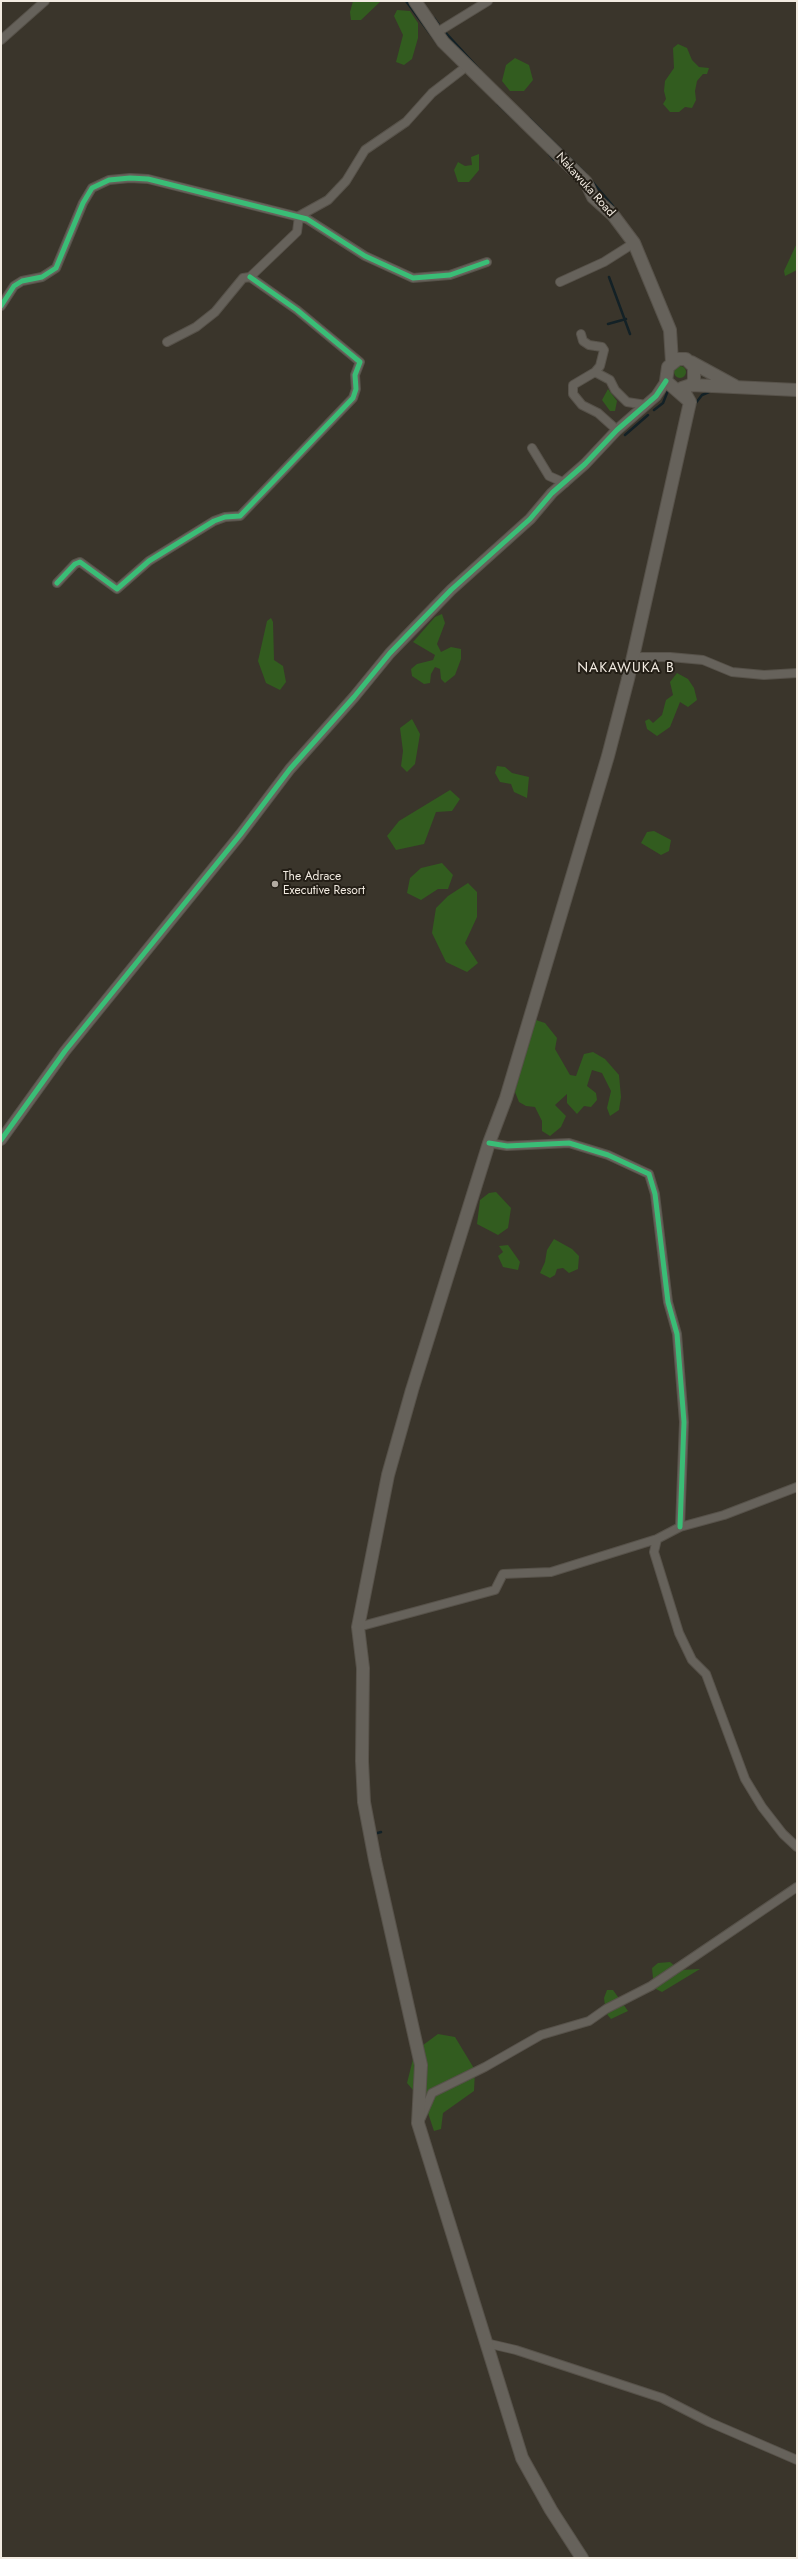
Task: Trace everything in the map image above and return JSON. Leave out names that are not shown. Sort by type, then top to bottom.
[{"type":"main road","name":"Nakawuka Road","points":[[415,1],[436,33],[466,66],[586,182],[593,197],[613,215],[634,243],[652,283],[670,330],[672,362]]},
{"type":"main road","points":[[670,330],[696,373],[691,385]]},
{"type":"main road","points":[[690,402],[666,381],[666,373],[672,362],[678,359],[688,361],[738,387]]},
{"type":"main road","points":[[582,2558],[551,2510],[522,2458],[418,2123],[421,2065],[374,1860],[364,1802],[362,1761],[362,1668],[358,1627],[388,1475],[489,1143],[506,1098],[594,805],[632,657],[690,402],[682,388],[691,385],[797,390]]},
{"type":"street","points":[[1,40],[45,1]]},
{"type":"street","points":[[436,33],[488,1]]},
{"type":"street","points":[[299,216],[328,200],[346,181],[365,150],[406,122],[432,93],[466,66]]},
{"type":"street","points":[[1,306],[14,286],[22,281],[42,277],[56,268],[88,194],[98,184],[109,180],[130,178],[148,179],[299,216],[320,225],[365,256],[413,278],[450,275],[487,262]]},
{"type":"street","points":[[166,342],[196,327],[215,312],[243,278],[250,277],[297,232],[299,216]]},
{"type":"street","points":[[560,282],[604,262],[634,243]]},
{"type":"street","points":[[57,583],[75,564],[80,562],[117,589],[149,561],[214,521],[225,517],[240,516],[353,398],[356,389],[355,375],[360,362],[297,310],[250,277]]},
{"type":"street","points":[[581,334],[583,341],[589,345],[602,347],[604,350],[600,366],[595,372],[573,385],[573,394],[582,404],[598,413],[617,430]]},
{"type":"street","points":[[595,372],[610,380],[614,390],[627,402],[646,405]]},
{"type":"street","points":[[1,1140],[65,1051],[240,835],[290,768],[395,648],[451,590],[530,519],[552,492],[565,483],[617,430],[656,396],[666,381]]},
{"type":"street","points":[[532,448],[549,476],[565,483]]},
{"type":"street","points":[[632,657],[670,657],[703,660],[732,672],[764,675],[797,673]]},
{"type":"street","points":[[489,1143],[507,1146],[569,1143],[608,1154],[649,1174],[655,1194],[668,1302],[677,1334],[684,1422],[680,1527]]},
{"type":"street","points":[[358,1627],[495,1590],[503,1574],[551,1572],[656,1539],[680,1527],[724,1515],[797,1487]]},
{"type":"street","points":[[656,1539],[654,1552],[679,1633],[692,1660],[706,1674],[745,1779],[762,1807],[783,1834],[797,1847]]},
{"type":"street","points":[[418,2123],[432,2093],[485,2067],[541,2035],[589,2021],[606,2009],[651,1986],[797,1887]]},
{"type":"street","points":[[486,2343],[516,2350],[662,2398],[710,2422],[797,2460]]},
{"type":"green space","points":[[353,1],[381,1],[361,20],[351,20],[350,12]]},
{"type":"green space","points":[[397,10],[410,11],[418,23],[418,38],[412,59],[404,65],[396,62],[403,35],[394,16]]},
{"type":"green space","points":[[678,44],[687,48],[692,60],[699,67],[709,68],[707,74],[703,74],[697,81],[695,91],[696,100],[692,108],[685,107],[679,112],[670,112],[663,104],[666,99],[664,91],[665,81],[674,68],[673,48]]},
{"type":"green space","points":[[515,58],[529,65],[533,80],[524,91],[510,91],[502,81],[506,65]]},
{"type":"green space","points":[[479,154],[479,170],[469,182],[458,182],[454,170],[458,162],[465,166],[472,165],[471,157]]},
{"type":"green space","points":[[797,243],[797,270],[785,276],[784,271]]},
{"type":"green space","points":[[678,366],[682,366],[686,372],[682,378],[678,378],[674,374],[674,370]]},
{"type":"green space","points":[[608,389],[617,401],[615,411],[610,411],[602,400]]},
{"type":"green space","points":[[442,614],[445,623],[437,644],[441,652],[451,647],[461,649],[461,659],[455,675],[445,683],[441,679],[440,669],[435,667],[431,674],[430,683],[424,684],[412,676],[411,669],[417,664],[433,660],[435,655],[413,642],[435,617]]},
{"type":"green space","points":[[271,618],[273,622],[274,660],[283,666],[286,682],[280,690],[266,683],[258,661],[267,621]]},
{"type":"green space","points":[[677,673],[688,679],[694,688],[697,700],[688,707],[680,702],[670,727],[657,736],[647,729],[645,721],[649,719],[653,723],[662,715],[666,700],[673,695],[670,682]]},
{"type":"green space","points":[[412,719],[420,734],[415,764],[407,772],[401,766],[403,751],[400,728]]},
{"type":"green space","points":[[497,766],[505,767],[512,773],[529,777],[527,798],[514,792],[511,784],[500,782],[495,773]]},
{"type":"green space","points":[[450,790],[460,799],[452,811],[436,812],[424,844],[396,850],[387,836],[399,821]]},
{"type":"green space","points":[[654,831],[671,840],[669,851],[661,855],[641,843],[647,832]]},
{"type":"green space","points":[[442,863],[453,875],[448,889],[438,889],[421,900],[407,893],[410,878],[421,868]]},
{"type":"green space","points":[[468,883],[477,892],[477,917],[465,943],[478,963],[467,972],[446,962],[432,933],[436,908],[448,896]]},
{"type":"green space","points":[[536,1020],[545,1023],[557,1038],[555,1049],[570,1075],[576,1076],[584,1054],[593,1052],[605,1059],[619,1075],[621,1097],[619,1110],[610,1116],[607,1108],[611,1091],[602,1073],[592,1070],[587,1086],[596,1093],[597,1100],[591,1107],[584,1106],[577,1114],[567,1103],[567,1094],[555,1105],[566,1116],[561,1127],[550,1136],[542,1131],[542,1121],[535,1107],[526,1106],[519,1102],[515,1092],[530,1032]]},
{"type":"green space","points":[[496,1192],[511,1208],[508,1228],[498,1235],[477,1224],[480,1200],[489,1193]]},
{"type":"green space","points":[[554,1239],[572,1249],[579,1256],[578,1269],[569,1273],[563,1268],[557,1269],[555,1275],[550,1278],[540,1273],[545,1262],[547,1250]]},
{"type":"green space","points":[[508,1245],[520,1262],[518,1270],[503,1267],[498,1256],[503,1252],[499,1246]]},
{"type":"green space","points":[[670,1962],[680,1970],[700,1969],[662,1992],[654,1988],[652,1968],[658,1963]]},
{"type":"green space","points":[[607,1990],[613,1990],[628,2011],[611,2019],[606,2013],[604,1998]]},
{"type":"green space","points":[[438,2034],[455,2037],[475,2070],[474,2091],[443,2113],[441,2129],[434,2131],[425,2104],[407,2083],[415,2051]]},
{"type":"waterway","points":[[406,1],[437,43]]},
{"type":"waterway","points":[[434,18],[439,25]]},
{"type":"waterway","points":[[445,32],[479,69]]},
{"type":"waterway","points":[[498,104],[519,124]]},
{"type":"waterway","points":[[529,118],[586,174]]},
{"type":"waterway","points":[[549,154],[554,160]]},
{"type":"waterway","points":[[590,179],[613,206]]},
{"type":"waterway","points":[[609,277],[630,334]]},
{"type":"waterway","points":[[608,324],[626,319]]},
{"type":"waterway","points":[[654,410],[663,403],[669,388]]},
{"type":"waterway","points":[[695,404],[702,395],[709,392]]},
{"type":"waterway","points":[[625,435],[648,415]]},
{"type":"waterway","points":[[374,1834],[381,1832]]},
{"type":"cycle path","points":[[1,306],[14,286],[22,281],[42,277],[56,268],[83,203],[92,188],[109,180],[130,178],[148,179],[307,219],[365,256],[413,278],[450,275],[487,262]]},
{"type":"cycle path","points":[[57,583],[75,564],[80,562],[117,589],[149,561],[214,521],[225,517],[240,516],[353,398],[356,389],[355,375],[360,362],[297,310],[250,277]]},
{"type":"cycle path","points":[[1,1140],[65,1051],[240,835],[290,769],[354,697],[390,653],[451,590],[530,519],[552,493],[585,464],[617,430],[656,396],[666,381]]},
{"type":"cycle path","points":[[489,1143],[507,1146],[569,1143],[608,1155],[649,1174],[655,1194],[668,1302],[677,1334],[684,1422],[680,1527]]},
{"type":"place","name":"The Adrace Executive Resort","points":[[275,884]]},
{"type":"district","name":"NAKAWUKA B","points":[[626,669]]}]
